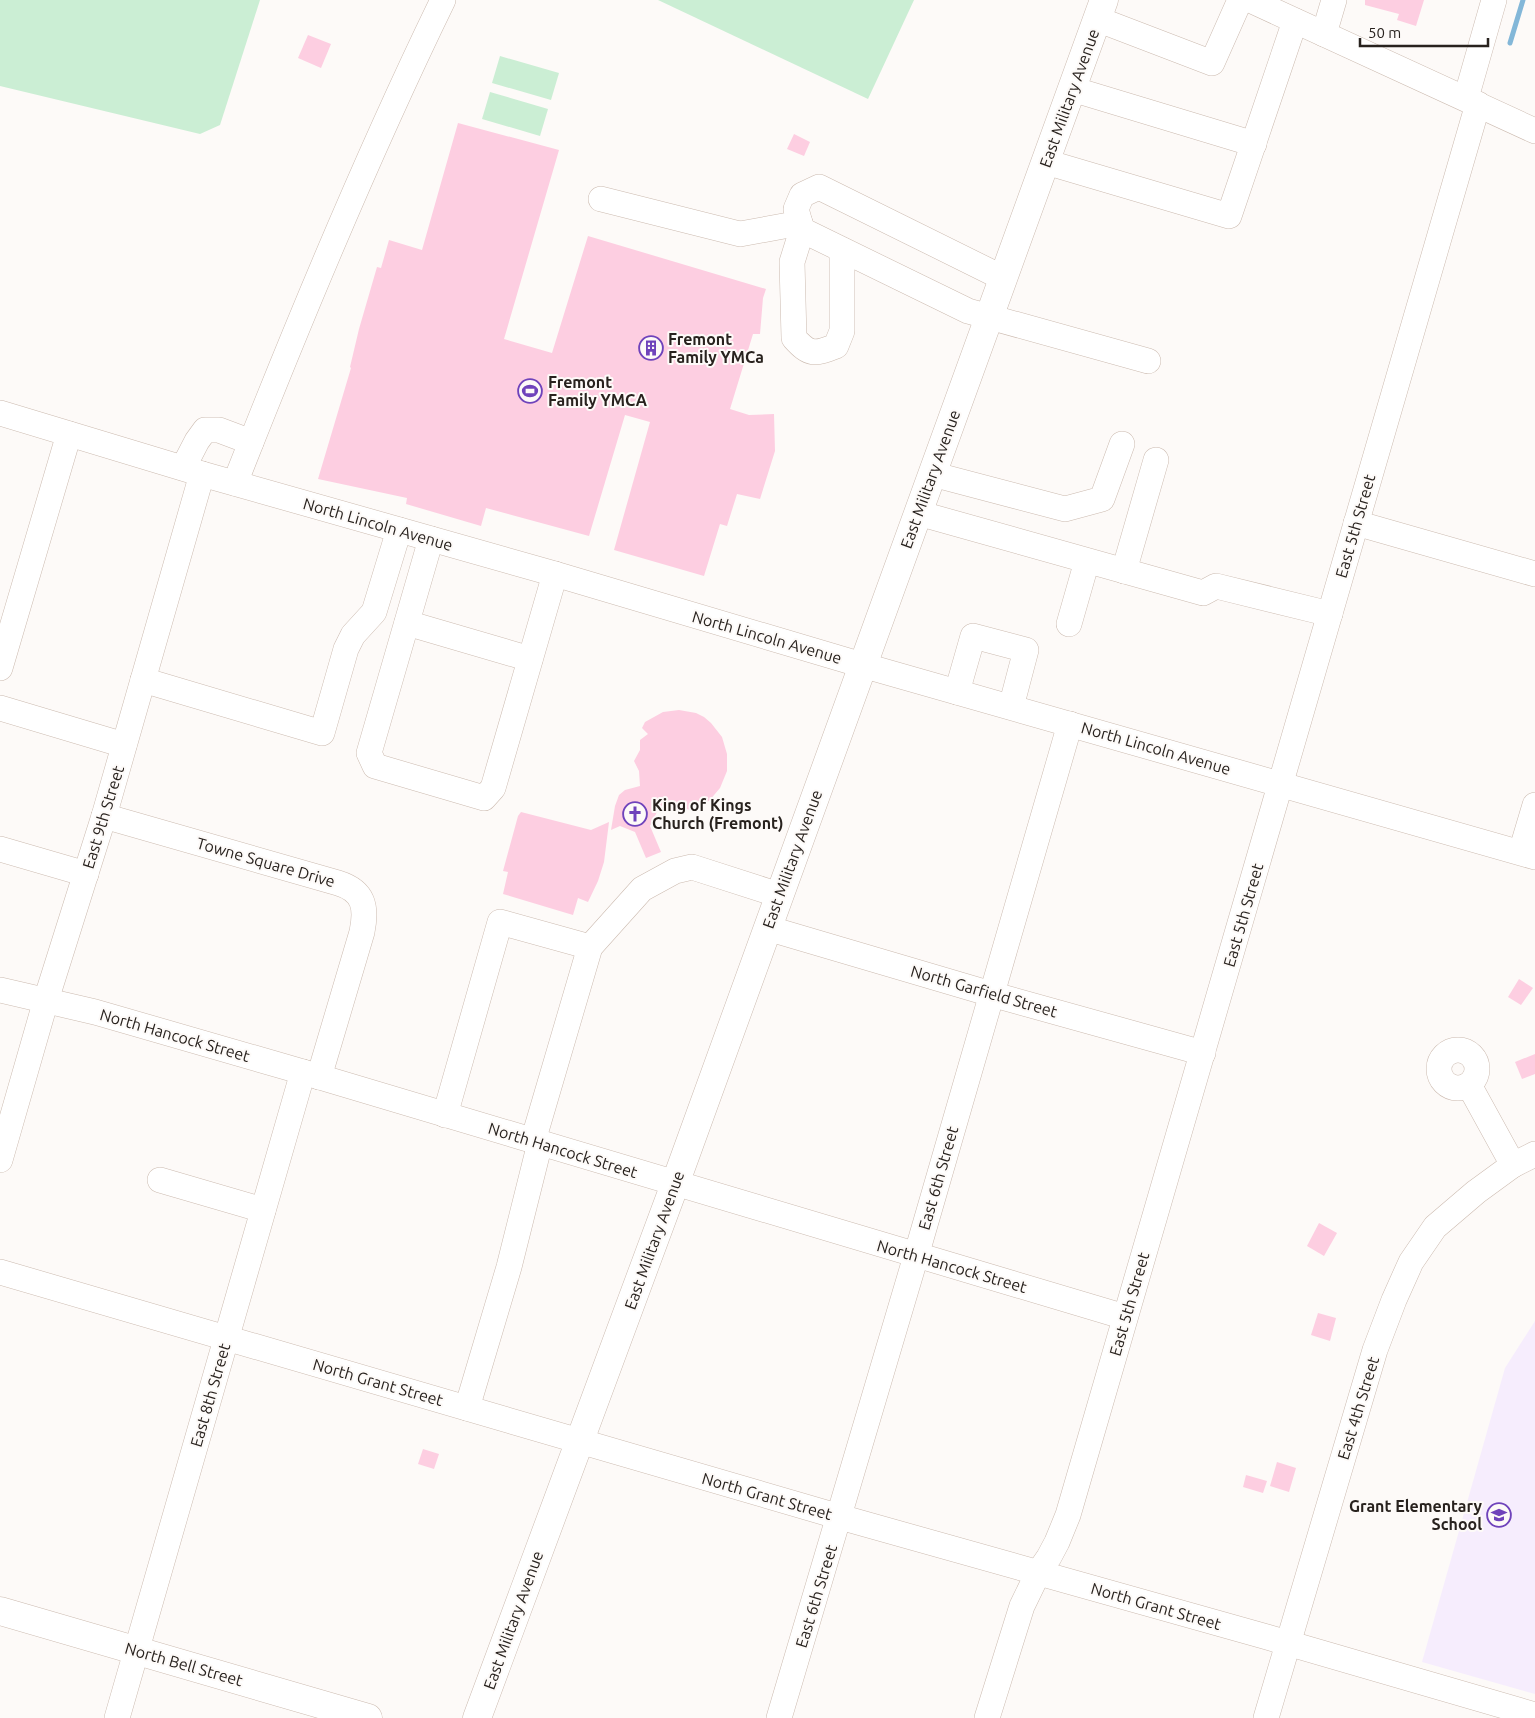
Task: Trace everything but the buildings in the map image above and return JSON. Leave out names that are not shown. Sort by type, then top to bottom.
[{"type":"main road","name":"East Military Avenue","points":[[477,1718],[675,1184],[1101,10]]},
{"type":"main road","name":"North Bell Street","points":[[0,1611],[368,1718]]},
{"type":"street","points":[[235,483],[312,290],[411,66],[443,0]]},
{"type":"street","points":[[1101,10],[1212,63],[1240,0]]},
{"type":"street","points":[[1250,0],[1285,11],[1324,34],[1535,131]]},
{"type":"street","points":[[1324,34],[1334,0]]},
{"type":"street","name":"East 5th Street","points":[[987,1718],[1017,1621],[1038,1573],[1053,1550],[1068,1515],[1356,523],[1472,101],[1494,0]]},
{"type":"street","points":[[1046,162],[1229,216],[1254,144],[1285,11]]},
{"type":"street","points":[[1072,90],[1254,144]]},
{"type":"street","points":[[842,250],[842,331],[836,346],[817,353],[804,350],[794,338],[792,262],[801,227],[796,209],[802,195],[819,187],[1004,278]]},
{"type":"street","points":[[602,198],[740,234],[801,227],[842,250],[968,311],[1148,361]]},
{"type":"street","name":"North Lincoln Avenue","points":[[0,413],[193,471],[555,574],[862,665],[1528,854]]},
{"type":"street","name":"East 9th Street","points":[[0,1160],[4,1133],[104,816],[143,680],[193,471],[197,441],[205,430],[219,430],[251,442]]},
{"type":"street","points":[[0,668],[69,434]]},
{"type":"street","points":[[932,474],[1065,510],[1102,499],[1122,444]]},
{"type":"street","points":[[1124,571],[1156,460]]},
{"type":"street","points":[[918,513],[1203,593],[1216,586],[1330,614]]},
{"type":"street","points":[[1356,523],[1535,574]]},
{"type":"street","points":[[143,680],[322,733],[346,649],[353,635],[374,612],[399,530]]},
{"type":"street","points":[[431,539],[369,753],[375,766],[484,798],[493,788],[555,574]]},
{"type":"street","points":[[1069,624],[1087,560]]},
{"type":"street","points":[[407,624],[530,658]]},
{"type":"street","points":[[957,692],[973,636],[1026,650],[1011,707]]},
{"type":"street","points":[[0,708],[124,745]]},
{"type":"street","name":"East 6th Street","points":[[779,1718],[840,1517],[1070,724]]},
{"type":"street","points":[[1528,854],[1535,804]]},
{"type":"street","name":"Towne Square Drive","points":[[104,816],[338,882],[353,890],[359,896],[365,910],[364,924],[311,1075]]},
{"type":"street","points":[[0,850],[86,874]]},
{"type":"street","points":[[467,1408],[509,1266],[536,1142],[590,947],[642,889],[675,871],[692,867],[779,895]]},
{"type":"street","points":[[445,1115],[500,922],[590,947]]},
{"type":"street","name":"North Garfield Street","points":[[767,928],[991,994],[1203,1053]]},
{"type":"street","name":"North Hancock Street","points":[[0,990],[104,1015],[311,1075],[1125,1317]]},
{"type":"street","name":"East 8th Street","points":[[117,1718],[263,1210],[311,1075]]},
{"type":"street","points":[[1469,1085],[1513,1165]]},
{"type":"street","name":"East 4th Street","points":[[1266,1718],[1375,1350],[1411,1262],[1435,1227],[1476,1192],[1513,1165],[1535,1154]]},
{"type":"street","points":[[160,1180],[263,1210]]},
{"type":"street","name":"North Grant Street","points":[[0,1272],[840,1517],[1535,1715]]},
{"type":"shaded area","name":"Grant Elementary School","points":[[1535,1321],[1535,1694],[1422,1662],[1505,1368]]},
{"type":"green space","points":[[0,0],[260,0],[220,125],[200,134],[0,86]]},
{"type":"green space","points":[[658,0],[914,0],[868,99]]},
{"type":"green space","points":[[500,56],[559,73],[551,100],[492,83]]},
{"type":"green space","points":[[490,92],[548,109],[540,136],[482,119]]},
{"type":"waterway","points":[[1510,43],[1523,0]]},
{"type":"place","name":"Fremont Family YMCa","points":[[651,348]]},
{"type":"place","name":"Fremont Family YMCA","points":[[530,391]]},
{"type":"place","name":"King of Kings Church (Fremont)","points":[[635,814]]},
{"type":"place","name":"Grant Elementary School","points":[[1499,1515]]}]
